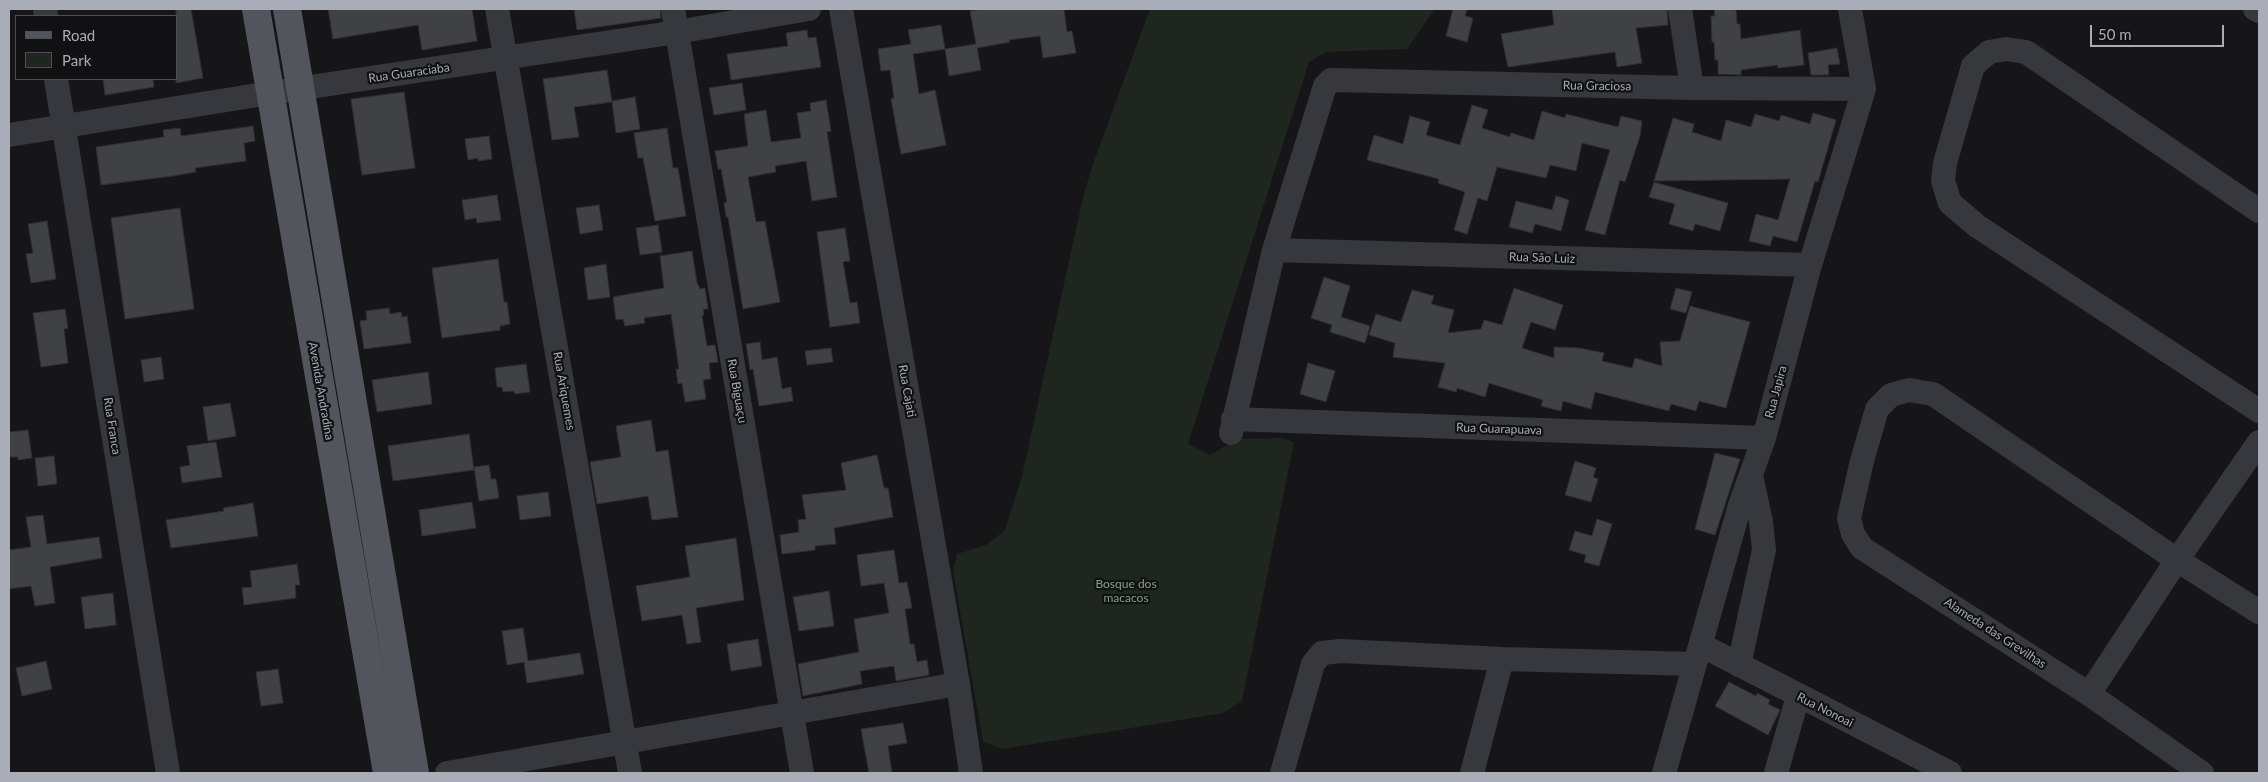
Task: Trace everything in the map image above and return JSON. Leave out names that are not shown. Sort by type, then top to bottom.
[{"type":"main road","name":"Avenida Andradina","points":[[256,9],[387,773]]},
{"type":"main road","points":[[287,9],[416,773]]},
{"type":"street","name":"Rua Ariquemes","points":[[497,9],[630,773]]},
{"type":"street","name":"Rua Biguaçu","points":[[673,9],[802,773]]},
{"type":"street","name":"Rua Guaraciaba","points":[[9,135],[270,93],[677,32],[808,9]]},
{"type":"street","name":"Rua Cajati","points":[[841,9],[958,684],[971,773]]},
{"type":"street","points":[[1680,9],[1692,88]]},
{"type":"street","name":"Rua Japira","points":[[1664,773],[1740,505],[1764,438],[1810,265],[1864,89],[1850,9]]},
{"type":"street","points":[[2255,9],[2259,12]]},
{"type":"street","points":[[2259,211],[2026,52],[2006,49],[1989,52],[1973,66],[1944,163],[1943,181],[1950,203],[1977,226],[2259,411]]},
{"type":"street","name":"Rua Franca","points":[[56,80],[168,773]]},
{"type":"street","name":"Rua Graciosa","points":[[1274,250],[1325,86],[1330,80],[1692,88],[1864,89]]},
{"type":"street","name":"Rua São Luiz","points":[[1274,250],[1810,265]]},
{"type":"street","name":"Rua Guarapuava","points":[[1274,250],[1232,426],[1764,438]]},
{"type":"street","name":"Alameda das Grevilhas","points":[[2202,773],[2089,694],[1862,548],[1853,534],[1849,518],[1862,461],[1877,409],[1891,395],[1909,390],[1933,394],[2177,560],[2259,612]]},
{"type":"street","points":[[2089,694],[2177,560],[2259,442]]},
{"type":"street","points":[[1740,665],[1764,550],[1761,522],[1751,475]]},
{"type":"street","points":[[1282,773],[1313,664],[1322,653],[1341,651],[1502,660],[1698,655]]},
{"type":"street","name":"Rua Nonoai","points":[[1698,655],[1740,665],[1947,773]]},
{"type":"street","points":[[1472,773],[1502,660]]},
{"type":"street","points":[[448,773],[958,684]]},
{"type":"street","points":[[1776,773],[1798,696]]},
{"type":"green space","name":"Bosque dos macacos","points":[[1150,9],[1435,9],[1407,49],[1326,52],[1309,62],[1188,444],[1210,455],[1238,439],[1282,438],[1294,442],[1242,701],[1223,713],[1003,749],[983,742],[953,571],[957,554],[986,545],[1005,530],[1022,476],[1083,197],[1093,164]]},
{"type":"building","points":[[176,9],[191,9],[203,78],[176,83],[176,80],[178,80],[178,15],[176,15]]},
{"type":"building","points":[[328,9],[472,9],[477,41],[422,50],[418,25],[333,39]]},
{"type":"building","points":[[574,9],[660,9],[661,18],[577,30]]},
{"type":"building","points":[[983,9],[1064,9],[1067,32],[1072,31],[1076,53],[1043,58],[1040,36],[1009,40],[1010,42],[977,48],[981,70],[949,76],[945,49],[976,44],[970,11]]},
{"type":"building","points":[[1453,9],[1467,9],[1465,16],[1473,18],[1467,42],[1446,36]]},
{"type":"building","points":[[1552,9],[1667,9],[1668,25],[1636,28],[1642,63],[1617,67],[1615,52],[1508,67],[1501,34],[1554,25]]},
{"type":"building","points":[[1714,9],[1736,9],[1741,39],[1800,30],[1804,65],[1778,68],[1777,65],[1741,70],[1741,75],[1718,74],[1718,60],[1715,60],[1714,42],[1712,42],[1711,16],[1715,16]]},
{"type":"building","points":[[941,25],[945,49],[913,54],[919,94],[935,90],[946,145],[901,154],[891,99],[894,98],[890,70],[881,71],[878,49],[911,44],[908,30]]},
{"type":"building","points":[[807,30],[808,38],[816,37],[821,67],[731,80],[727,54],[788,46],[786,33]]},
{"type":"building","points":[[1837,48],[1840,64],[1828,65],[1829,75],[1811,75],[1808,53]]},
{"type":"building","points":[[607,70],[612,102],[574,107],[579,137],[552,140],[543,79]]},
{"type":"building","points":[[103,80],[153,80],[154,87],[105,95]]},
{"type":"building","points":[[742,83],[746,110],[714,115],[709,88]]},
{"type":"building","points":[[404,92],[415,168],[362,175],[351,99]]},
{"type":"building","points":[[635,97],[640,129],[616,133],[612,101]]},
{"type":"building","points":[[826,100],[831,131],[827,132],[837,197],[812,201],[806,161],[775,166],[776,172],[748,177],[756,222],[765,221],[780,302],[743,309],[728,217],[726,217],[724,203],[727,202],[721,169],[718,169],[715,151],[748,146],[744,114],[766,110],[771,142],[801,138],[797,113],[811,111],[810,103]]},
{"type":"building","points":[[1472,105],[1488,110],[1482,128],[1510,137],[1511,133],[1534,140],[1542,111],[1565,118],[1566,114],[1618,127],[1621,116],[1642,121],[1640,136],[1625,182],[1620,180],[1605,235],[1585,230],[1610,150],[1582,143],[1576,171],[1550,165],[1546,178],[1497,167],[1487,201],[1478,198],[1467,234],[1454,230],[1465,192],[1438,183],[1439,179],[1367,160],[1374,135],[1403,144],[1410,116],[1430,122],[1426,135],[1460,145]]},
{"type":"building","points":[[1813,113],[1836,120],[1818,182],[1815,181],[1797,242],[1773,236],[1770,246],[1749,241],[1756,214],[1778,220],[1790,179],[1654,181],[1673,118],[1694,124],[1692,132],[1721,141],[1726,120],[1751,127],[1755,114],[1779,121],[1781,115],[1810,124]]},
{"type":"building","points":[[253,126],[255,141],[244,143],[246,161],[195,168],[196,172],[173,176],[101,185],[96,147],[164,137],[163,130],[180,128],[181,136]]},
{"type":"building","points":[[667,128],[673,168],[678,168],[686,216],[655,221],[643,158],[638,158],[634,133]]},
{"type":"building","points":[[489,136],[492,159],[478,161],[478,158],[468,160],[465,139]]},
{"type":"building","points":[[1654,182],[1728,203],[1720,231],[1695,224],[1693,231],[1669,224],[1675,204],[1649,197]]},
{"type":"building","points":[[497,195],[501,220],[477,223],[476,218],[465,220],[462,200]]},
{"type":"building","points":[[1556,196],[1569,200],[1561,231],[1535,224],[1532,233],[1509,227],[1516,201],[1552,210]]},
{"type":"building","points":[[599,205],[603,230],[580,234],[576,208]]},
{"type":"building","points":[[180,208],[194,309],[125,319],[111,218]]},
{"type":"building","points":[[47,221],[56,279],[31,283],[26,254],[33,253],[28,224]]},
{"type":"building","points":[[658,225],[662,252],[640,255],[636,228]]},
{"type":"building","points":[[845,228],[850,261],[843,262],[850,303],[857,302],[860,323],[830,327],[817,232]]},
{"type":"building","points":[[692,251],[697,283],[700,289],[705,288],[708,309],[703,309],[704,315],[702,316],[707,346],[715,345],[718,362],[709,363],[711,379],[703,380],[706,399],[685,402],[682,383],[678,384],[676,369],[679,369],[671,314],[644,318],[645,323],[625,326],[623,319],[616,320],[613,297],[664,288],[660,256]]},
{"type":"building","points":[[498,259],[504,302],[507,302],[510,324],[500,326],[500,330],[442,338],[432,268]]},
{"type":"building","points":[[606,264],[610,297],[588,300],[584,268]]},
{"type":"building","points":[[1324,277],[1350,286],[1341,317],[1370,326],[1365,343],[1330,332],[1332,325],[1311,318]]},
{"type":"building","points":[[1514,288],[1563,305],[1555,330],[1531,322],[1522,348],[1554,358],[1554,347],[1579,348],[1604,353],[1602,361],[1632,368],[1635,358],[1662,366],[1660,342],[1680,341],[1690,306],[1750,322],[1726,408],[1699,401],[1696,411],[1671,404],[1669,411],[1595,392],[1591,409],[1563,401],[1561,411],[1541,406],[1543,400],[1489,383],[1485,397],[1457,388],[1456,392],[1438,387],[1445,363],[1393,357],[1395,343],[1369,335],[1376,314],[1401,322],[1412,290],[1434,296],[1431,304],[1454,310],[1448,333],[1481,329],[1484,320],[1502,325]]},
{"type":"building","points":[[1676,288],[1692,292],[1686,313],[1670,309]]},
{"type":"building","points":[[389,308],[390,314],[401,312],[402,317],[407,316],[411,343],[364,349],[360,321],[367,320],[366,311]]},
{"type":"building","points":[[65,309],[68,328],[64,329],[68,363],[41,367],[33,313]]},
{"type":"building","points":[[760,342],[762,360],[777,357],[782,389],[791,387],[793,401],[759,406],[753,369],[750,370],[746,344]]},
{"type":"building","points":[[831,348],[833,362],[807,365],[805,351]]},
{"type":"building","points":[[161,357],[164,379],[144,382],[141,360]]},
{"type":"building","points":[[1308,363],[1335,371],[1326,402],[1300,394]]},
{"type":"building","points":[[526,364],[530,392],[515,394],[514,391],[503,392],[502,387],[497,387],[495,368]]},
{"type":"building","points":[[428,372],[432,404],[377,412],[372,380]]},
{"type":"building","points":[[230,403],[236,436],[208,441],[203,407]]},
{"type":"building","points":[[651,420],[656,452],[668,450],[678,517],[652,520],[648,496],[597,504],[590,462],[621,457],[616,426]]},
{"type":"building","points":[[28,430],[32,458],[18,460],[18,457],[9,457],[9,432]]},
{"type":"building","points":[[469,434],[474,470],[393,481],[388,446]]},
{"type":"building","points":[[216,442],[222,477],[182,483],[180,467],[190,465],[187,446]]},
{"type":"building","points":[[1715,453],[1740,459],[1715,535],[1695,529]]},
{"type":"building","points":[[877,455],[884,488],[888,488],[893,517],[834,528],[836,544],[815,546],[815,550],[782,554],[780,535],[799,532],[798,520],[806,519],[802,495],[846,490],[841,463]]},
{"type":"building","points":[[54,456],[57,484],[38,486],[35,458]]},
{"type":"building","points":[[1575,461],[1596,468],[1593,477],[1598,479],[1591,502],[1565,495]]},
{"type":"building","points":[[489,465],[491,479],[496,479],[499,498],[479,501],[474,467]]},
{"type":"building","points":[[548,492],[551,516],[520,520],[517,496]]},
{"type":"building","points":[[472,502],[476,528],[422,536],[419,510]]},
{"type":"building","points":[[253,503],[258,536],[171,548],[166,520],[224,511],[223,508]]},
{"type":"building","points":[[43,515],[47,544],[99,537],[102,558],[50,567],[55,603],[35,606],[31,586],[9,589],[9,550],[31,547],[26,517]]},
{"type":"building","points":[[1597,519],[1612,524],[1599,566],[1584,562],[1586,555],[1569,550],[1575,531],[1592,536]]},
{"type":"building","points":[[736,538],[744,600],[696,608],[701,642],[687,644],[682,615],[642,621],[636,586],[690,577],[685,546]]},
{"type":"building","points":[[894,550],[899,583],[907,582],[912,608],[905,609],[910,644],[914,644],[917,662],[927,660],[929,675],[896,681],[894,666],[860,671],[862,684],[803,696],[798,664],[859,652],[854,619],[889,613],[884,583],[861,586],[857,555]]},
{"type":"building","points":[[297,564],[300,585],[295,585],[296,598],[244,605],[242,588],[252,587],[250,571]]},
{"type":"building","points":[[829,591],[834,626],[799,631],[793,597]]},
{"type":"building","points":[[113,593],[116,625],[85,629],[81,597]]},
{"type":"building","points":[[523,628],[528,661],[580,653],[584,674],[527,683],[524,662],[507,665],[502,631]]},
{"type":"building","points":[[758,639],[762,666],[731,671],[727,644]]},
{"type":"building","points":[[46,661],[52,689],[22,696],[16,668]]},
{"type":"building","points":[[278,669],[283,703],[261,706],[256,672]]},
{"type":"building","points":[[1729,682],[1756,696],[1757,693],[1770,700],[1768,704],[1780,710],[1768,735],[1715,706]]},
{"type":"building","points":[[903,723],[907,743],[888,746],[892,773],[869,773],[861,729]]}]
